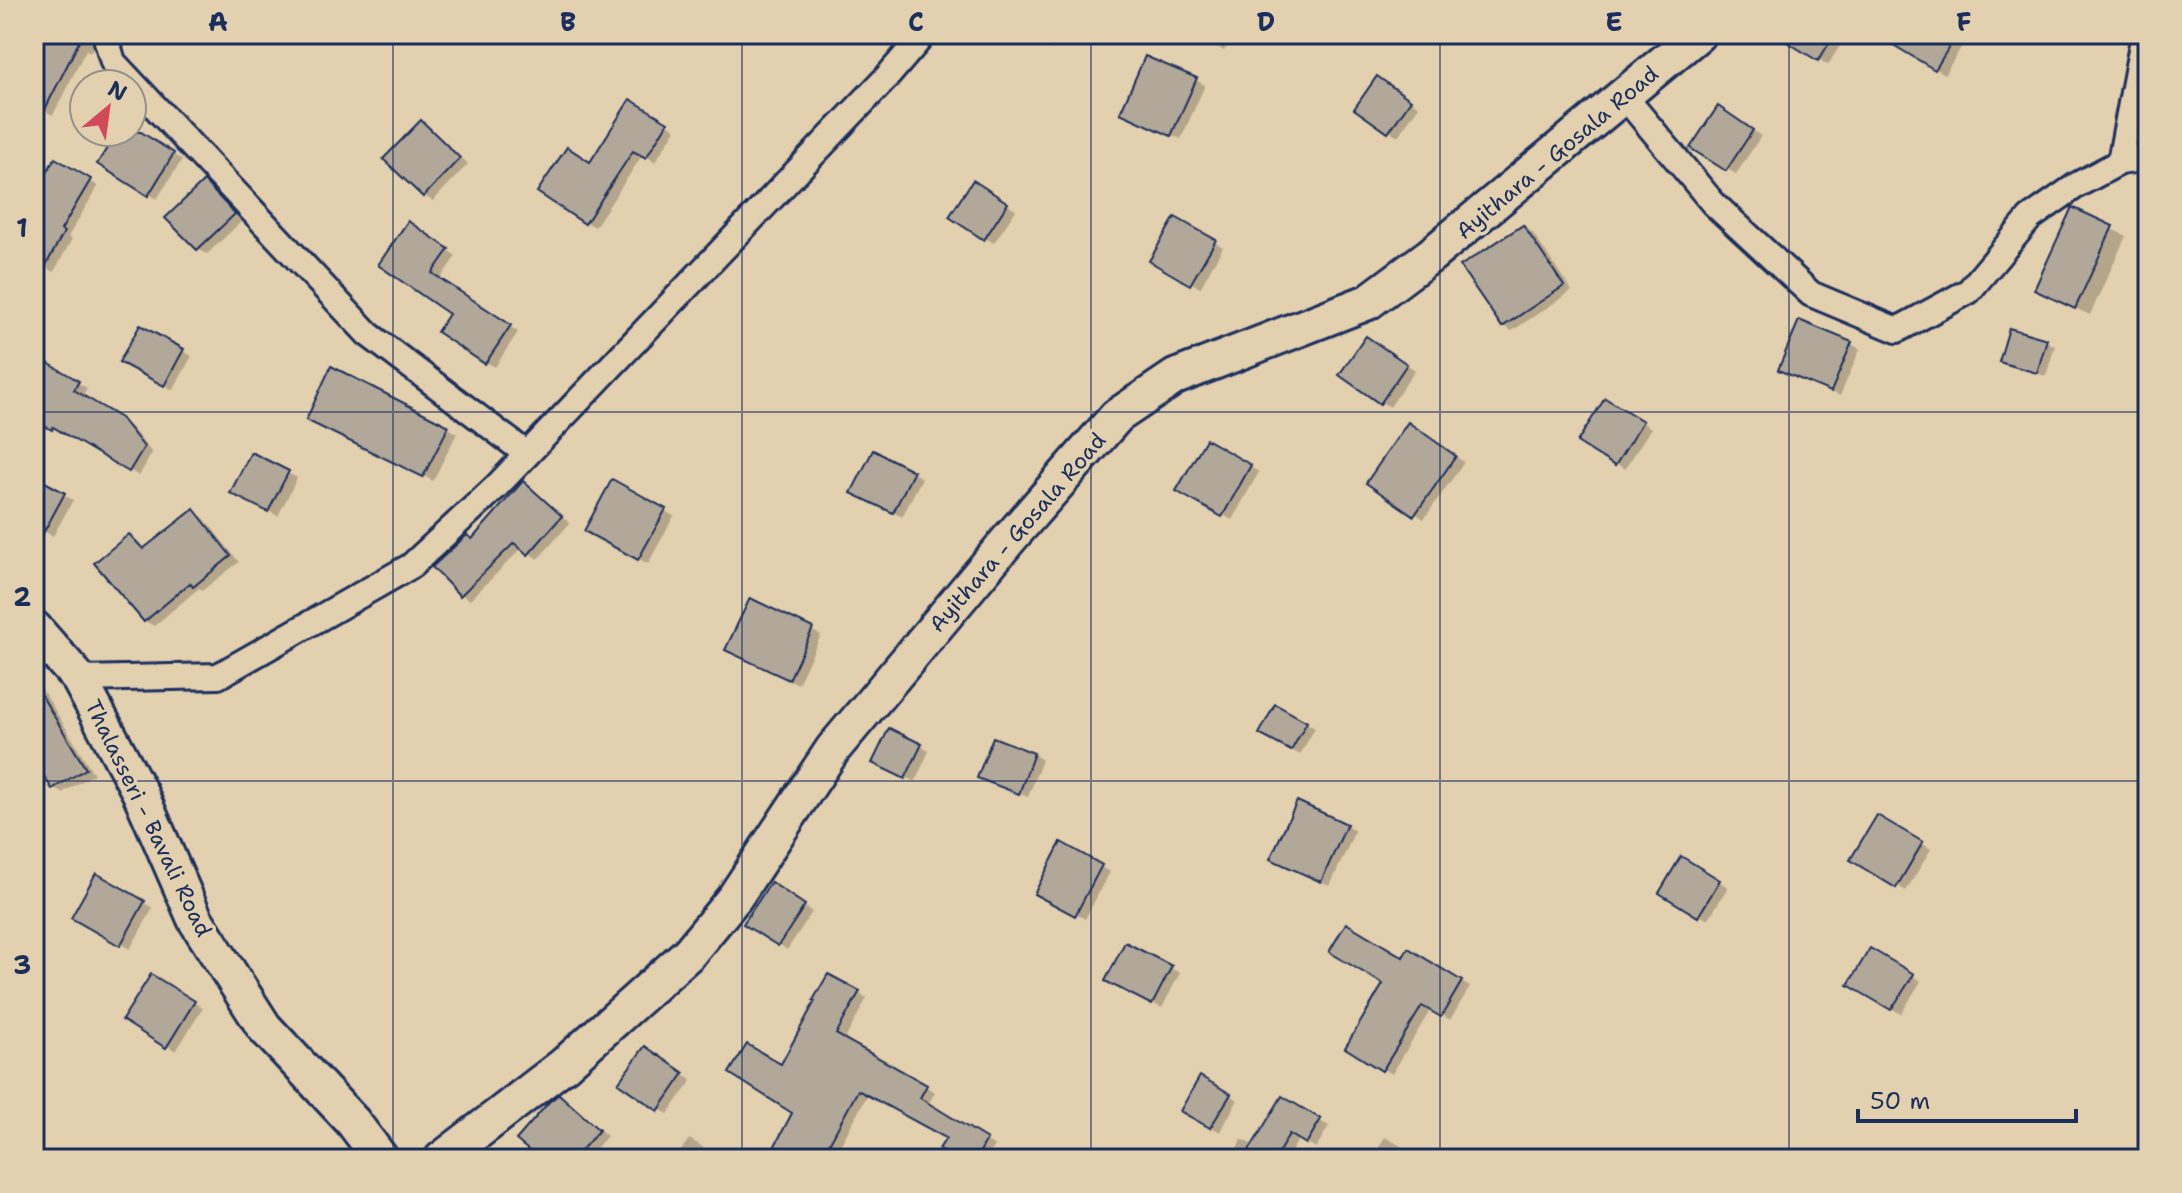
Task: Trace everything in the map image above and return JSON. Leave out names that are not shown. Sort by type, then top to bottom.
[{"type":"main road","name":"Ayithara - Gosala Road","points":[[442,1159],[564,1065],[689,953],[735,897],[833,749],[1117,416],[1175,377],[1368,302],[1431,255],[1698,34]]},
{"type":"main road","name":"Thalasseri - Bavali Road","points":[[34,628],[79,679],[140,793],[195,919],[264,1027],[353,1122],[381,1159]]},
{"type":"street","points":[[105,34],[113,62],[368,334],[527,454]]},
{"type":"street","points":[[79,679],[218,676],[411,566],[496,487],[887,77],[924,34]]},
{"type":"street","points":[[2120,162],[2144,34]]},
{"type":"street","points":[[1624,96],[1713,203],[1811,294],[1897,330],[1969,291],[2030,218],[2077,185],[2120,162],[2148,158]]},
{"type":"building","points":[[34,34],[83,34],[34,131]]},
{"type":"building","points":[[1774,34],[1835,34],[1818,61]]},
{"type":"building","points":[[1875,34],[1957,34],[1935,70]]},
{"type":"building","points":[[1145,56],[1197,78],[1171,136],[1120,113]]},
{"type":"building","points":[[1377,76],[1411,100],[1388,133],[1354,109]]},
{"type":"building","points":[[630,99],[668,122],[646,158],[633,151],[585,224],[537,192],[567,147],[590,162]]},
{"type":"building","points":[[1718,106],[1753,130],[1726,171],[1690,148]]},
{"type":"building","points":[[421,120],[460,158],[423,197],[383,159]]},
{"type":"building","points":[[148,136],[174,153],[148,196],[97,164],[107,148],[148,148]]},
{"type":"building","points":[[55,158],[91,179],[61,230],[64,232],[34,287],[34,194]]},
{"type":"building","points":[[973,180],[1008,203],[984,240],[949,217]]},
{"type":"building","points":[[204,181],[235,214],[197,250],[165,218]]},
{"type":"building","points":[[2072,207],[2113,226],[2075,309],[2034,290]]},
{"type":"building","points":[[1175,217],[1216,240],[1190,285],[1149,261]]},
{"type":"building","points":[[408,221],[449,249],[432,273],[511,325],[485,364],[437,332],[449,314],[378,265]]},
{"type":"building","points":[[1523,225],[1564,286],[1502,327],[1460,266]]},
{"type":"building","points":[[1799,320],[1852,342],[1831,392],[1778,370]]},
{"type":"building","points":[[140,325],[184,349],[164,386],[119,362]]},
{"type":"building","points":[[2009,328],[2047,339],[2037,373],[1999,362]]},
{"type":"building","points":[[1366,336],[1407,364],[1380,404],[1339,375]]},
{"type":"building","points":[[34,355],[79,381],[74,390],[121,418],[144,447],[129,472],[53,427],[52,430],[34,420]]},
{"type":"building","points":[[331,366],[449,426],[423,477],[306,420]]},
{"type":"building","points":[[1605,398],[1643,421],[1615,466],[1577,442]]},
{"type":"building","points":[[1408,422],[1456,456],[1414,516],[1366,483]]},
{"type":"building","points":[[1206,439],[1251,465],[1222,517],[1176,491]]},
{"type":"building","points":[[873,450],[914,471],[893,513],[851,493]]},
{"type":"building","points":[[251,452],[289,471],[268,512],[230,493]]},
{"type":"building","points":[[34,476],[65,493],[34,550]]},
{"type":"building","points":[[612,479],[666,509],[638,560],[584,531]]},
{"type":"building","points":[[523,481],[562,516],[528,555],[514,543],[460,596],[432,567],[467,535],[472,539]]},
{"type":"building","points":[[194,509],[231,556],[193,587],[190,583],[144,622],[94,563],[129,534],[143,549]]},
{"type":"building","points":[[750,598],[813,628],[789,680],[725,650]]},
{"type":"building","points":[[34,683],[86,769],[52,789],[34,760]]},
{"type":"building","points":[[1275,704],[1307,722],[1291,751],[1259,734]]},
{"type":"building","points":[[889,728],[922,744],[905,779],[872,763]]},
{"type":"building","points":[[993,737],[1034,753],[1019,794],[977,778]]},
{"type":"building","points":[[1297,801],[1347,824],[1321,882],[1270,859]]},
{"type":"building","points":[[1877,815],[1923,842],[1896,888],[1850,860]]},
{"type":"building","points":[[1061,842],[1102,865],[1075,916],[1034,894]]},
{"type":"building","points":[[1681,856],[1720,880],[1698,917],[1659,893]]},
{"type":"building","points":[[96,873],[145,901],[120,946],[71,918]]},
{"type":"building","points":[[771,882],[805,905],[778,946],[743,924]]},
{"type":"building","points":[[1346,923],[1403,957],[1408,948],[1462,981],[1441,1017],[1422,1006],[1382,1071],[1345,1048],[1383,984],[1329,952]]},
{"type":"building","points":[[1125,942],[1172,966],[1152,1005],[1105,981]]},
{"type":"building","points":[[1870,948],[1914,974],[1891,1010],[1848,985]]},
{"type":"building","points":[[151,974],[195,1001],[166,1048],[122,1020]]},
{"type":"building","points":[[828,974],[860,991],[836,1034],[927,1085],[920,1098],[987,1139],[976,1159],[955,1159],[939,1149],[946,1138],[858,1090],[821,1159],[768,1159],[792,1113],[729,1073],[747,1044],[781,1064]]},
{"type":"building","points":[[645,1046],[684,1073],[658,1111],[618,1083]]},
{"type":"building","points":[[1200,1076],[1231,1094],[1210,1128],[1180,1111]]},
{"type":"building","points":[[559,1094],[599,1130],[574,1159],[539,1159],[516,1140]]},
{"type":"building","points":[[1282,1096],[1321,1119],[1306,1144],[1289,1134],[1275,1159],[1244,1159]]}]
